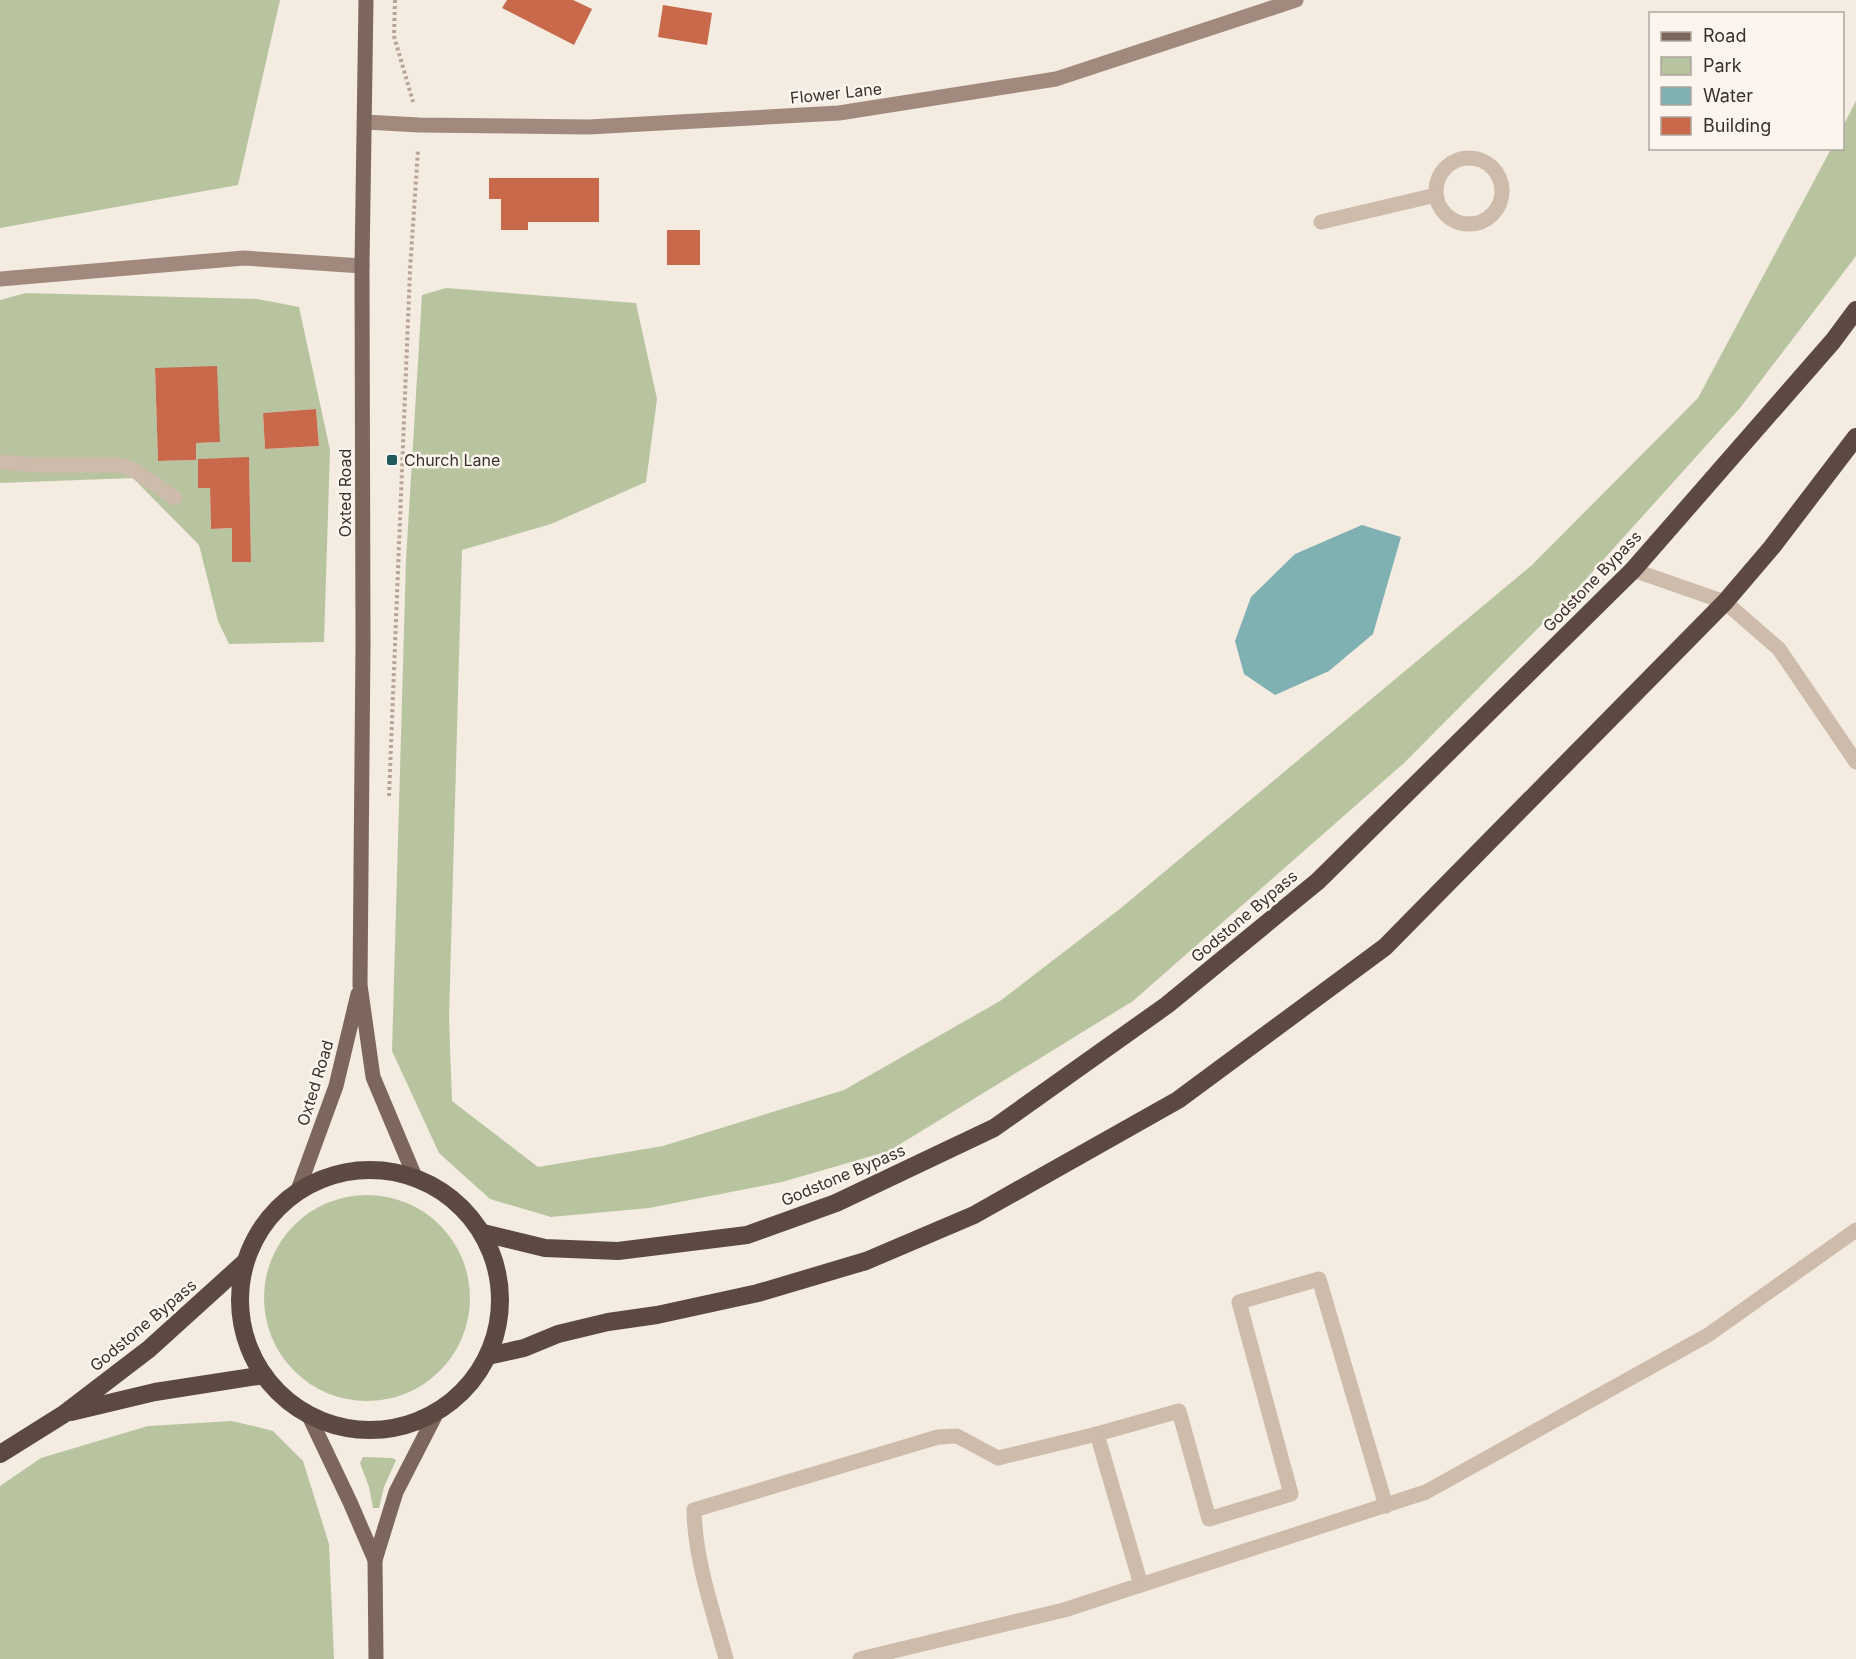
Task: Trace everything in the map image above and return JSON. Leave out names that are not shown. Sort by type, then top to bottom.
[{"type":"highway","name":"Godstone Bypass","points":[[483,1233],[545,1248],[618,1251],[747,1235],[836,1203],[994,1128],[1167,1005],[1318,880],[1633,570],[1833,341],[1856,310]]},
{"type":"highway","points":[[488,1356],[524,1348],[558,1334],[608,1322],[657,1315],[758,1293],[866,1261],[974,1215],[1178,1100],[1384,947],[1725,602],[1772,547],[1856,437]]},
{"type":"highway","points":[[377,1169],[415,1177],[442,1190],[452,1198],[469,1214],[483,1233],[495,1263],[500,1295],[498,1329],[488,1356],[479,1373],[465,1389],[437,1412],[407,1425],[392,1429],[358,1430],[309,1416],[285,1399],[264,1375],[249,1350],[242,1325],[239,1299],[244,1263],[260,1229],[269,1216],[298,1190],[319,1179],[341,1172],[377,1169]]},
{"type":"highway","name":"Godstone Bypass","points":[[0,1455],[64,1414],[149,1350],[244,1263]]},
{"type":"highway","name":"Godstone Bypass","points":[[64,1414],[155,1392],[264,1375]]},
{"type":"main road","name":"Oxted Road","points":[[366,0],[362,266],[363,644],[360,985],[373,1077],[415,1177]]},
{"type":"main road","name":"Oxted Road","points":[[298,1190],[336,1086],[360,985]]},
{"type":"main road","points":[[376,1659],[375,1560],[396,1492],[437,1412]]},
{"type":"main road","points":[[309,1416],[375,1560]]},
{"type":"street","name":"Flower Lane","points":[[365,122],[589,127],[839,114],[1056,78],[1296,0]]},
{"type":"street","points":[[2,282],[244,258],[362,266]]},
{"type":"lane","points":[[1473,158],[1491,166],[1498,174],[1503,192],[1499,206],[1492,215],[1482,222],[1471,224],[1461,224],[1451,219],[1443,211],[1436,195],[1437,183],[1444,169],[1453,162],[1473,158]]},
{"type":"lane","points":[[1321,222],[1436,195]]},
{"type":"lane","points":[[0,462],[37,465],[118,465],[132,469],[175,498]]},
{"type":"lane","points":[[1633,570],[1725,602],[1779,649],[1856,762]]},
{"type":"lane","points":[[860,1659],[1064,1610],[1426,1492],[1708,1335],[1856,1230]]},
{"type":"lane","points":[[726,1659],[700,1560],[695,1536],[694,1510],[938,1437],[957,1436],[998,1458],[1179,1411],[1209,1519],[1291,1494],[1239,1302],[1319,1279],[1386,1506]]},
{"type":"lane","points":[[1097,1434],[1141,1585]]},
{"type":"path","points":[[389,808],[410,270],[419,125],[394,36],[395,0]]},
{"type":"green space","points":[[0,0],[280,0],[238,185],[0,228]]},
{"type":"green space","points":[[1856,101],[1856,256],[1740,408],[1577,589],[1404,763],[1133,1001],[889,1151],[782,1182],[649,1208],[551,1217],[490,1199],[439,1153],[392,1051],[406,560],[422,295],[446,288],[636,303],[657,399],[646,482],[551,524],[462,550],[449,1018],[452,1101],[538,1167],[663,1146],[844,1090],[1000,1001],[1121,908],[1532,565],[1698,398],[1830,150],[1844,150],[1844,124]]},
{"type":"green space","points":[[26,293],[257,299],[299,307],[330,450],[324,642],[229,644],[218,621],[199,545],[133,478],[0,483],[0,300]],"holes":[[[155,368],[220,442],[196,443],[196,460],[158,461]],[[316,409],[319,446],[265,449],[263,413]],[[249,458],[251,562],[232,562],[232,528],[211,529],[210,488],[198,488],[198,459]]]},
{"type":"green space","points":[[367,1195],[387,1197],[416,1207],[440,1225],[458,1249],[468,1278],[470,1298],[468,1318],[458,1347],[440,1371],[416,1389],[387,1399],[367,1401],[347,1399],[318,1389],[294,1371],[276,1347],[266,1318],[264,1298],[266,1278],[276,1249],[294,1225],[318,1207],[347,1197]]},
{"type":"green space","points":[[232,1421],[273,1431],[303,1461],[329,1544],[334,1659],[0,1659],[0,1486],[41,1458],[148,1426]]},
{"type":"green space","points":[[363,1457],[396,1460],[384,1487],[379,1508],[373,1508],[369,1487],[360,1463]]},
{"type":"water","points":[[1362,525],[1401,537],[1373,634],[1329,671],[1275,695],[1244,674],[1235,641],[1251,597],[1295,554]]},
{"type":"building","points":[[507,0],[573,0],[592,9],[574,45],[502,8]]},
{"type":"building","points":[[663,5],[712,13],[707,45],[658,37]]},
{"type":"building","points":[[489,178],[599,178],[599,222],[528,222],[528,230],[501,230],[501,199],[489,199]]},
{"type":"building","points":[[667,230],[700,230],[700,265],[667,265]]},
{"type":"building","points":[[217,366],[220,442],[196,443],[196,460],[158,461],[155,368]]},
{"type":"building","points":[[316,409],[319,446],[265,449],[263,413]]},
{"type":"building","points":[[249,457],[251,562],[232,562],[232,528],[211,529],[210,488],[198,488],[198,459]]},
{"type":"place","name":"Church Lane","points":[[392,460]]}]
